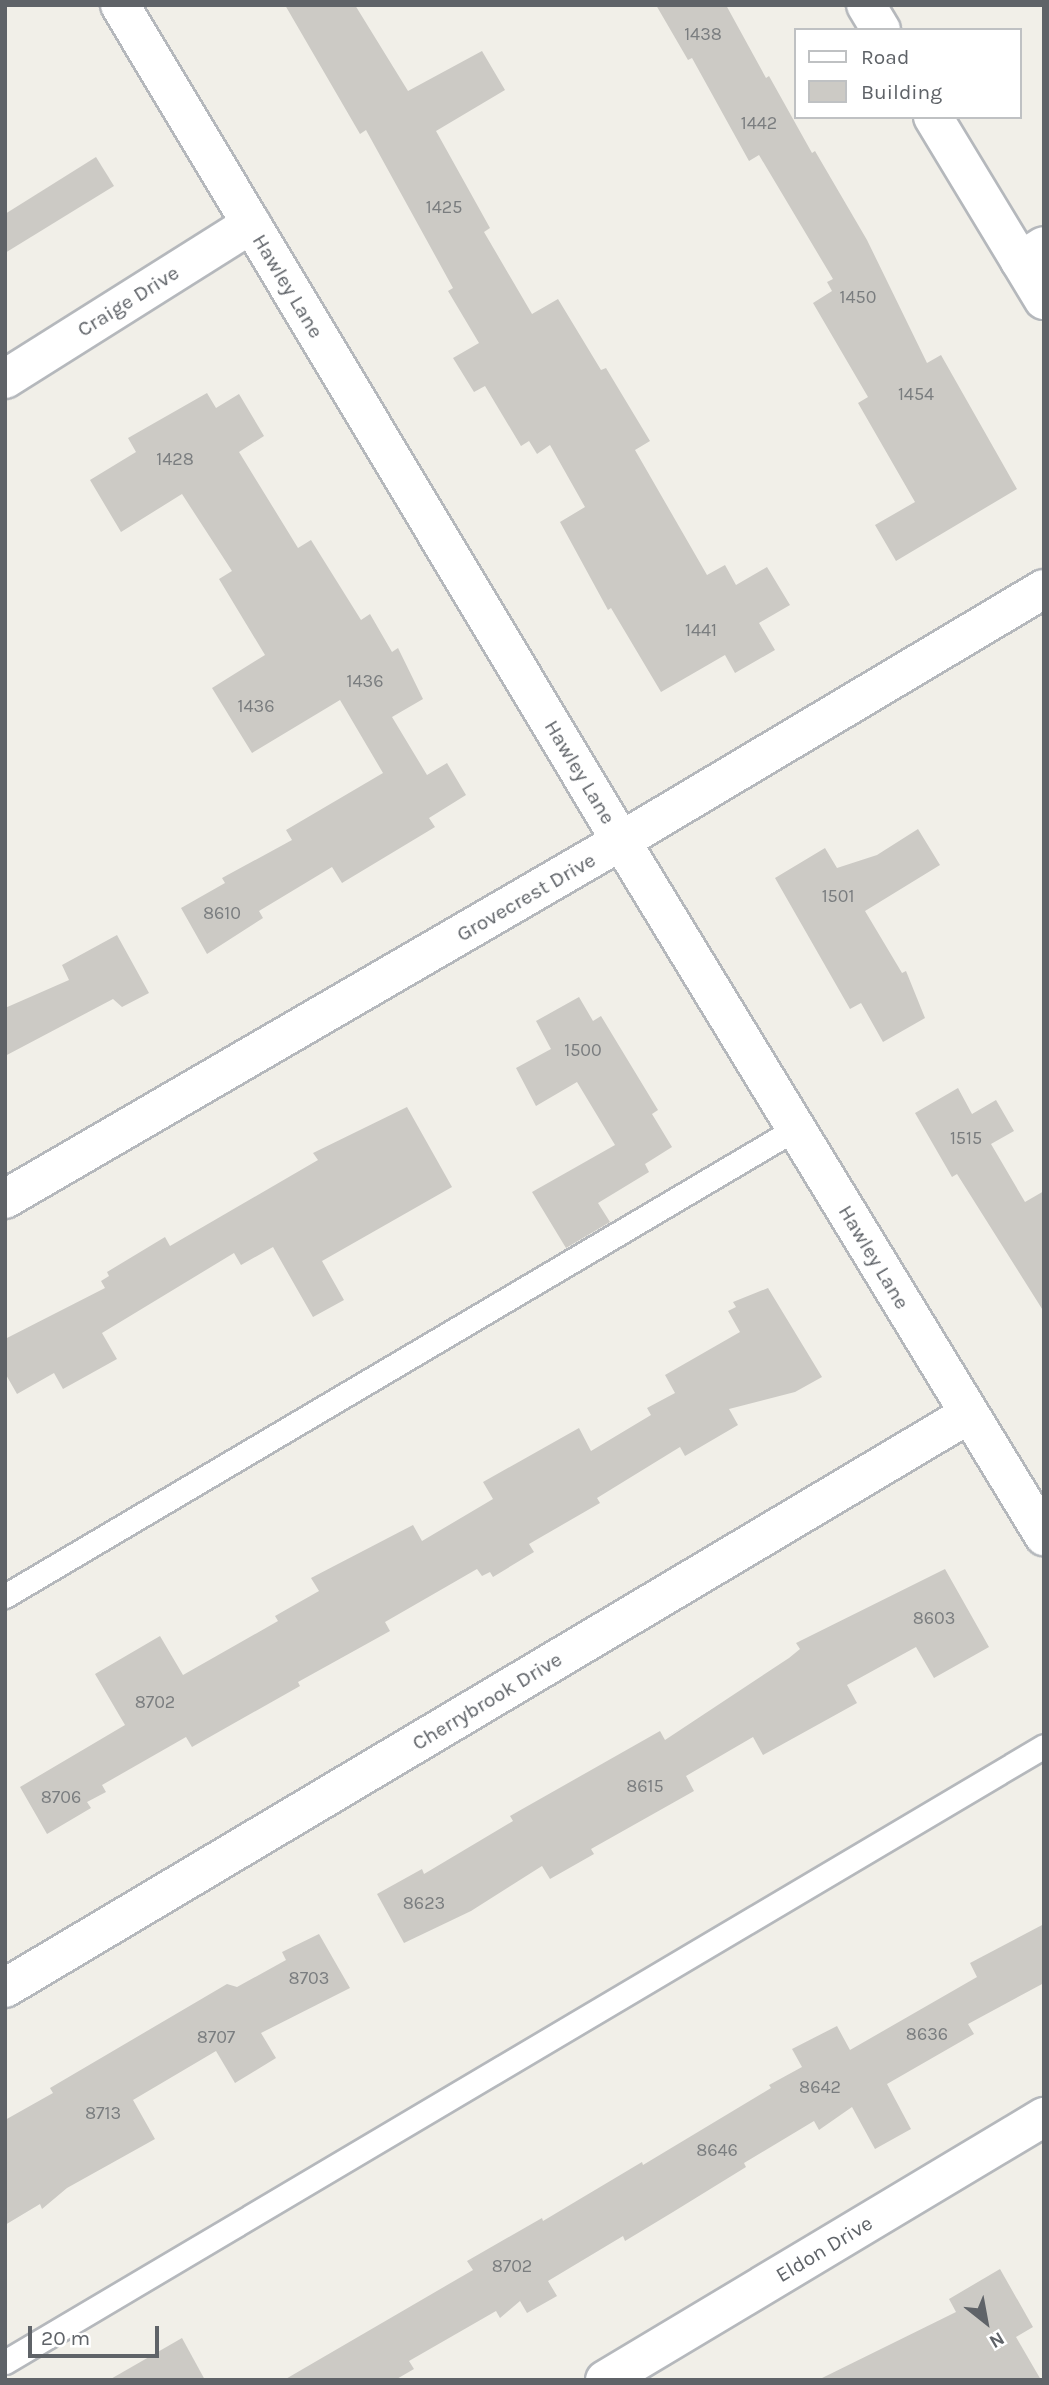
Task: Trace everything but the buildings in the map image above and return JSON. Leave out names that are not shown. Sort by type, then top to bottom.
[{"type":"street","name":"Hawley Lane","points":[[120,5],[621,841],[1044,1536]]},
{"type":"street","points":[[866,5],[880,28]]},
{"type":"street","points":[[934,119],[1032,253],[1044,300]]},
{"type":"street","name":"Craige Drive","points":[[5,379],[251,224]]},
{"type":"street","name":"Grovecrest Drive","points":[[5,1199],[621,841],[1044,589]]},
{"type":"street","name":"Cherrybrook Drive","points":[[5,1988],[969,1414]]},
{"type":"street","name":"Eldon Drive","points":[[605,2380],[1044,2117]]},
{"type":"lane","points":[[5,1596],[795,1129]]},
{"type":"lane","points":[[5,2362],[1044,1746]]}]
